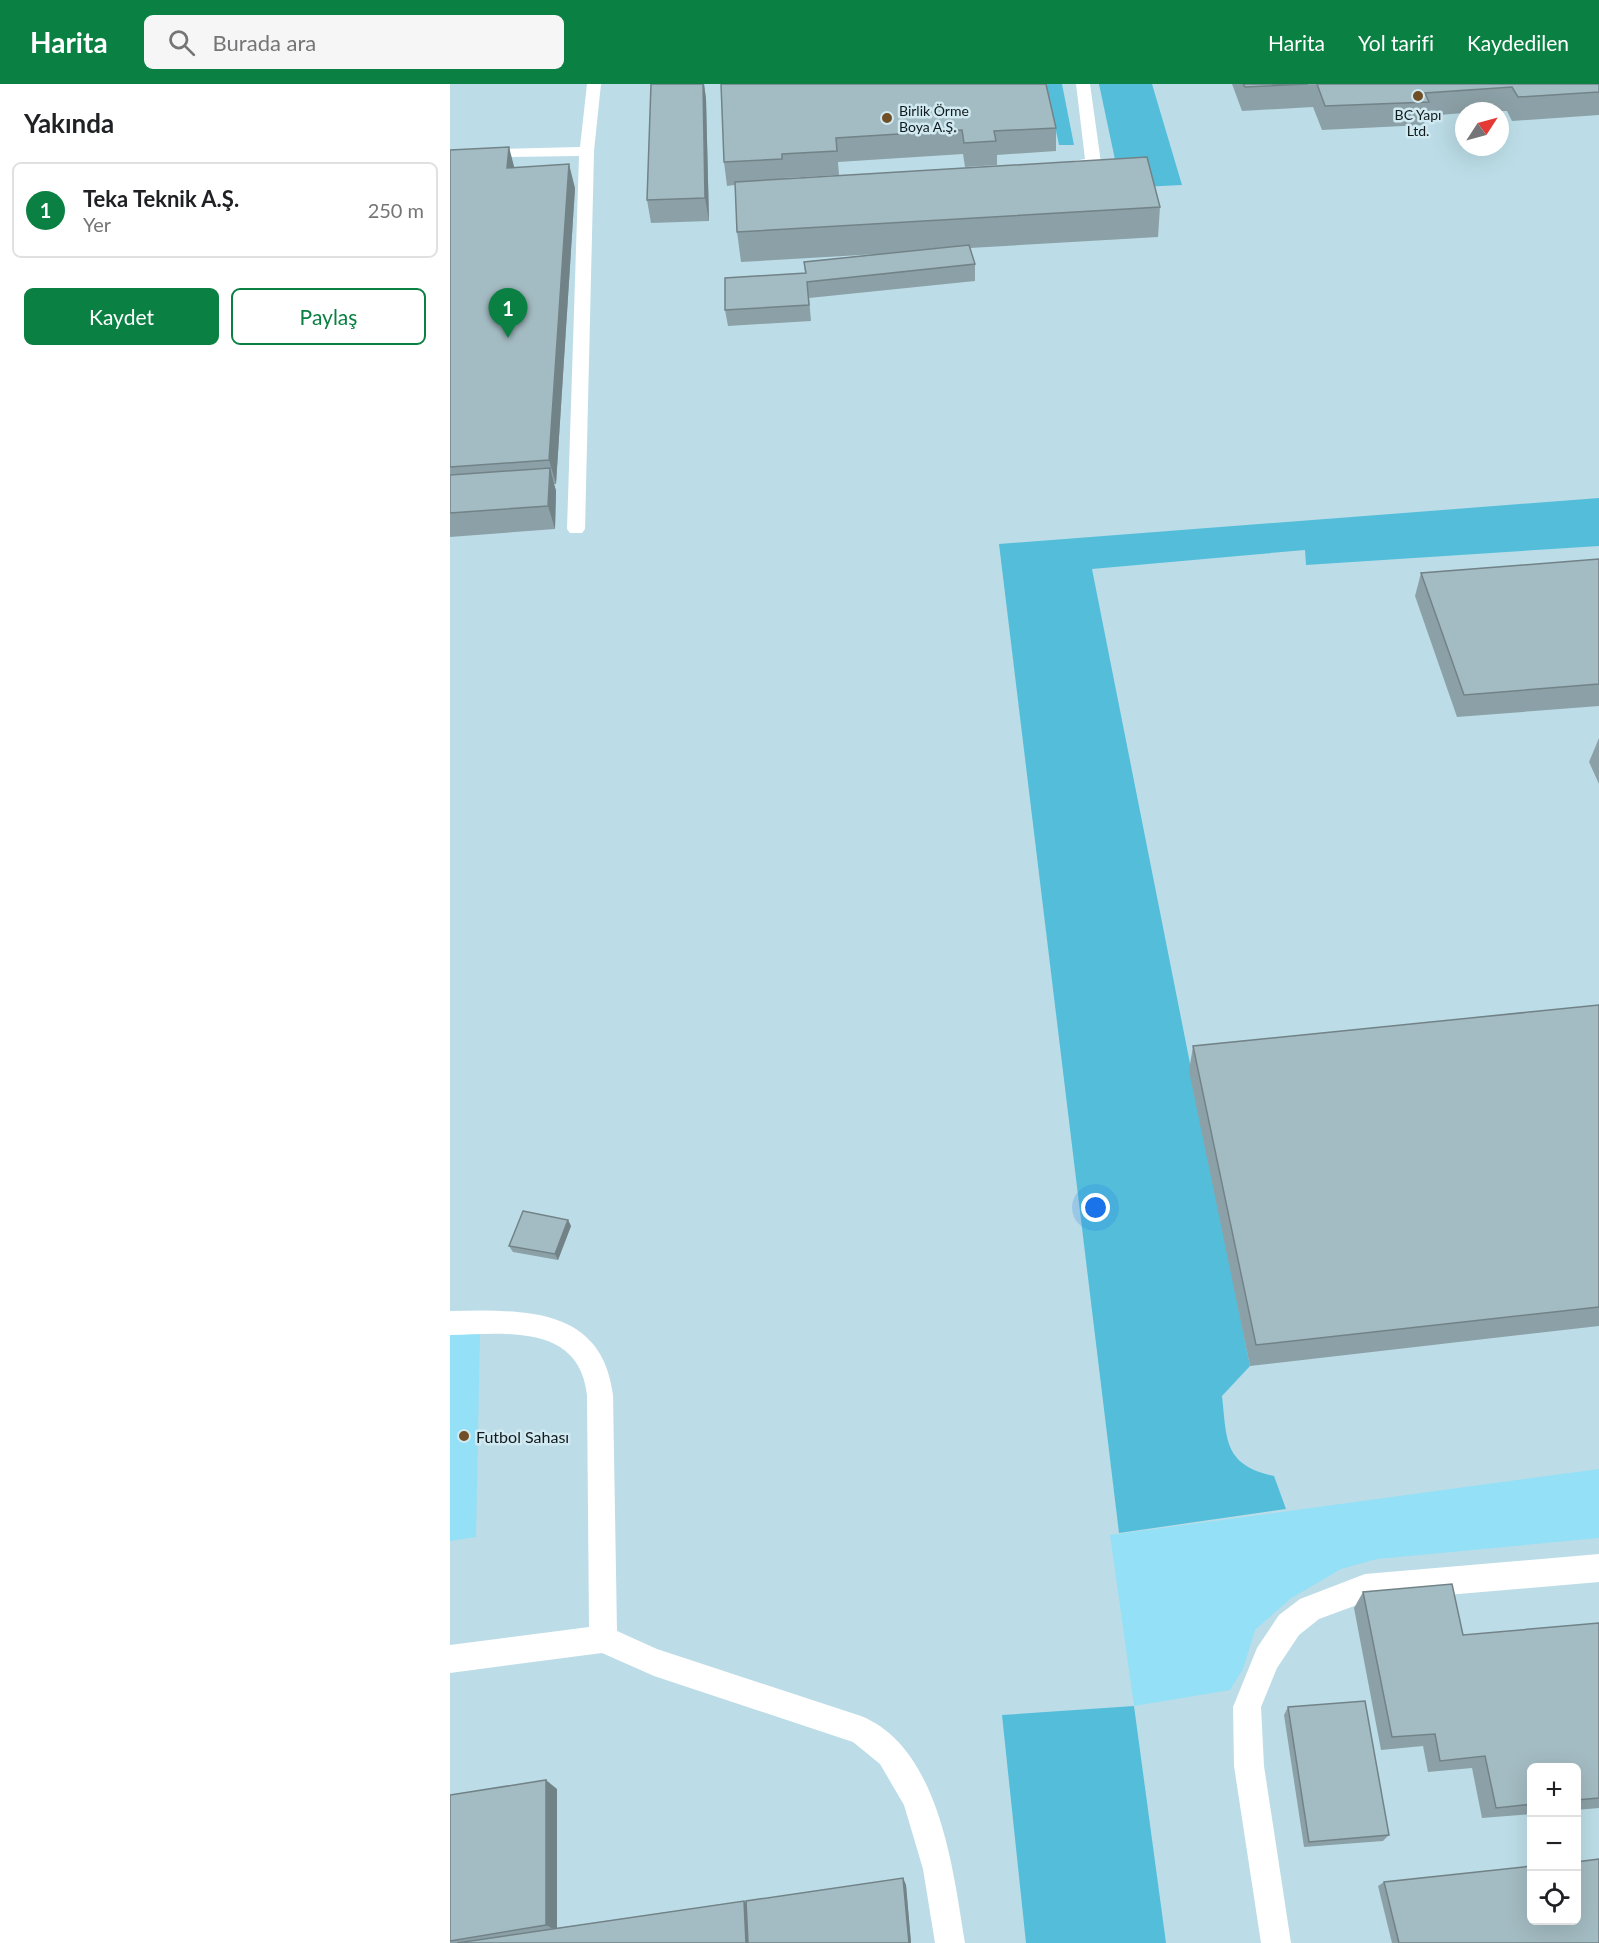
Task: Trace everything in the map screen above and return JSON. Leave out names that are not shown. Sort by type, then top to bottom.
[{"type":"lane","points":[[576,529],[587,151],[594,84]]},
{"type":"lane","points":[[1045,167],[1093,163],[1083,84]]},
{"type":"lane","points":[[450,154],[587,151]]},
{"type":"lane","points":[[450,1323],[523,1324],[556,1330],[584,1350],[595,1368],[600,1395],[603,1639]]},
{"type":"lane","points":[[1276,1943],[1249,1766],[1247,1707],[1267,1658],[1289,1624],[1310,1609],[1365,1588],[1599,1568]]},
{"type":"lane","points":[[450,1659],[603,1639],[654,1662],[861,1730],[888,1752],[906,1777],[921,1807],[938,1868],[950,1943]]},
{"type":"shaded area","points":[[450,84],[1599,84],[1599,1943],[450,1943]]},
{"type":"shaded area","points":[[1046,84],[1062,84],[1074,145],[1059,145]]},
{"type":"shaded area","points":[[1099,84],[1152,84],[1182,185],[1121,188]]},
{"type":"shaded area","points":[[1599,498],[1599,546],[1306,565],[1305,550],[1092,569],[1250,1366],[1222,1396],[1227,1437],[1236,1457],[1245,1465],[1274,1476],[1286,1509],[1119,1533],[999,544]]},
{"type":"shaded area","name":"Futbol Sahası","points":[[480,1331],[476,1537],[450,1541],[450,1335]]},
{"type":"shaded area","points":[[1599,1469],[1599,1538],[1377,1559],[1341,1569],[1290,1599],[1255,1630],[1243,1669],[1230,1690],[1134,1706],[1110,1535]]},
{"type":"shaded area","points":[[1134,1706],[1166,1943],[1026,1943],[1002,1715]]},
{"type":"building","points":[[651,84],[703,84],[705,198],[647,200]]},
{"type":"building","name":"Birlik Örme Boya A.Ş.","points":[[721,84],[1046,84],[1056,128],[994,131],[996,141],[964,143],[962,130],[836,138],[837,151],[782,154],[782,159],[724,162]]},
{"type":"building","points":[[1243,84],[1308,84],[1245,87]]},
{"type":"building","points":[[1317,84],[1599,84],[1599,92],[1518,97],[1512,87],[1425,93],[1429,102],[1325,106]]},
{"type":"building","points":[[509,147],[507,168],[569,164],[549,460],[450,467],[450,150]]},
{"type":"building","points":[[1147,157],[1160,207],[737,232],[735,182]]},
{"type":"building","points":[[969,245],[975,264],[807,282],[809,305],[725,310],[725,278],[806,273],[804,262]]},
{"type":"building","points":[[550,468],[548,506],[450,513],[450,475]]},
{"type":"building","points":[[1599,559],[1599,684],[1464,695],[1421,573]]},
{"type":"building","points":[[1599,1005],[1599,1307],[1256,1345],[1193,1046]]},
{"type":"building","points":[[523,1211],[568,1220],[555,1254],[509,1246]]},
{"type":"building","points":[[1452,1584],[1463,1635],[1599,1623],[1599,1798],[1581,1800],[1581,1763],[1527,1763],[1527,1805],[1496,1808],[1485,1756],[1440,1761],[1435,1734],[1392,1737],[1363,1592]]},
{"type":"building","points":[[1365,1701],[1389,1835],[1309,1842],[1288,1707]]},
{"type":"building","points":[[546,1780],[546,1925],[450,1941],[450,1795]]},
{"type":"building","points":[[1599,1859],[1599,1943],[1399,1943],[1384,1882],[1527,1867],[1527,1925],[1581,1925],[1581,1861]]},
{"type":"building","points":[[903,1878],[909,1943],[748,1943],[746,1901]]},
{"type":"building","points":[[744,1901],[746,1943],[457,1943]]},
{"type":"place","name":"BC Yapı Ltd.","points":[[1418,96]]},
{"type":"place","name":"Birlik Örme Boya A.Ş.","points":[[887,118]]},
{"type":"place","name":"Teka Teknik A.Ş.","points":[[508,338]]},
{"type":"place","name":"Futbol Sahası","points":[[464,1436]]}]
